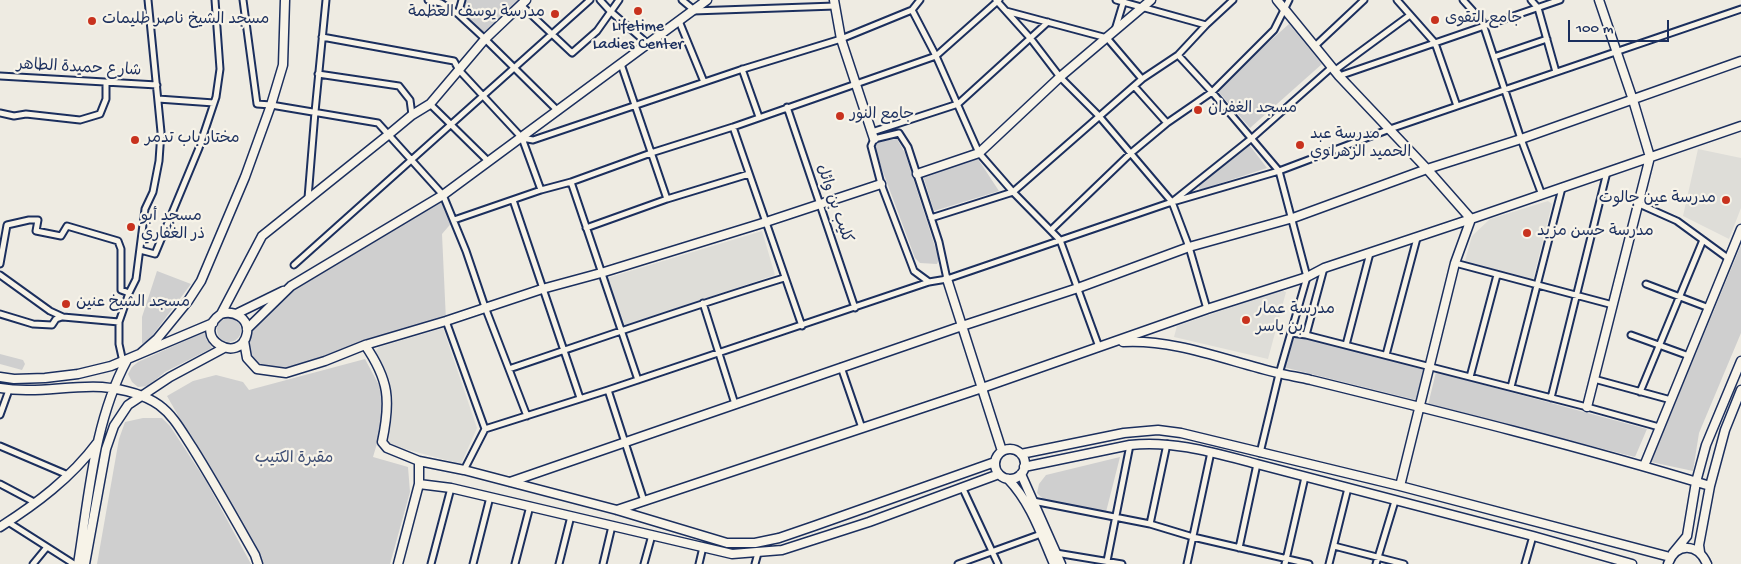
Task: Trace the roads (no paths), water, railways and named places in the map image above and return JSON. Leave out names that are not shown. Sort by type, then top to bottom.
[{"type":"main road","points":[[141,353],[157,339],[201,281],[245,177],[283,65],[285,0]]},
{"type":"main road","points":[[236,314],[291,286],[443,195],[707,0]]},
{"type":"main road","points":[[917,174],[980,153],[1060,77],[1151,0]]},
{"type":"main road","points":[[1277,0],[1335,71],[1390,128],[1471,219]]},
{"type":"main road","points":[[1587,407],[1650,158],[1633,100],[1599,0]]},
{"type":"main road","points":[[0,377],[22,379],[61,376],[94,370],[125,361],[213,323],[222,314],[262,236],[412,115],[430,104],[485,39],[523,2]]},
{"type":"main road","points":[[835,3],[841,38],[873,136]]},
{"type":"main road","points":[[510,482],[841,367],[1078,288],[1189,247],[1293,218],[1427,169],[1521,139],[1741,61]]},
{"type":"main road","points":[[617,510],[1307,277],[1324,268],[1741,126]]},
{"type":"main road","points":[[291,286],[247,329],[244,341],[247,358],[257,369],[286,373],[325,361],[365,344],[446,321],[542,289],[601,273],[766,222],[882,184]]},
{"type":"main road","points":[[1400,486],[1455,264],[1471,219]]},
{"type":"main road","points":[[1644,466],[1741,229]]},
{"type":"main road","points":[[947,279],[1002,451]]},
{"type":"main road","points":[[222,314],[231,312],[236,314],[244,320],[247,329]]},
{"type":"main road","points":[[213,323],[212,335],[214,340],[224,348]]},
{"type":"main road","points":[[85,564],[110,436],[122,411],[170,377],[224,348],[235,348],[244,341]]},
{"type":"main road","points":[[1113,342],[1144,341],[1180,346],[1279,374],[1308,379],[1420,407],[1644,466],[1710,486]]},
{"type":"main road","points":[[365,344],[385,381],[388,416],[382,442],[387,448],[419,461],[464,470],[617,510],[727,543],[755,543],[779,538],[995,462]]},
{"type":"main road","points":[[76,564],[98,442],[114,388],[125,361]]},
{"type":"main road","points":[[1670,558],[1687,536],[1696,482],[1706,445],[1741,362]]},
{"type":"main road","points":[[120,372],[123,382],[129,391]]},
{"type":"main road","points":[[0,388],[24,391],[84,386],[114,388],[142,395],[159,405],[174,418],[215,482],[258,564]]},
{"type":"main road","points":[[1707,564],[1700,552],[1699,545],[1710,486],[1724,430],[1741,390]]},
{"type":"main road","points":[[1054,564],[1027,502],[1008,478],[999,474],[995,467],[996,458],[1002,451],[1010,448],[1021,454],[1124,433],[1158,430],[1181,433],[1400,486],[1670,558]]},
{"type":"main road","points":[[0,527],[36,503],[68,476],[86,459],[98,442]]},
{"type":"main road","points":[[1008,478],[1017,477],[1022,470],[1130,445],[1146,443],[1167,444],[1211,452],[1533,536],[1632,564]]},
{"type":"main road","points":[[1021,454],[1023,458],[1022,470],[1033,502],[1061,564]]},
{"type":"main road","points":[[398,564],[419,484],[419,461]]},
{"type":"main road","points":[[419,484],[451,488],[732,554],[782,550],[868,522],[999,474]]},
{"type":"main road","points":[[1670,558],[1684,548],[1691,548],[1700,552]]},
{"type":"street","points":[[125,361],[119,344],[120,322],[129,293],[136,279],[145,209],[153,192],[159,161],[161,132],[148,0]]},
{"type":"street","points":[[140,250],[155,254],[199,148],[214,103],[220,69],[215,0]]},
{"type":"street","points":[[243,0],[257,104],[378,123],[443,195],[527,416]]},
{"type":"street","points":[[308,198],[314,112],[326,0]]},
{"type":"street","points":[[428,0],[442,3],[458,14],[558,111]]},
{"type":"street","points":[[458,14],[462,0]]},
{"type":"street","points":[[294,265],[590,0]]},
{"type":"street","points":[[600,0],[648,44]]},
{"type":"street","points":[[523,2],[552,35],[572,53],[597,31],[619,0]]},
{"type":"street","points":[[682,0],[693,11],[835,3]]},
{"type":"street","points":[[522,138],[533,140],[742,69],[841,38],[912,10],[920,0]]},
{"type":"street","points":[[454,220],[733,127],[936,56],[998,0],[1060,77],[1099,116],[1172,202],[1189,247],[1208,309]]},
{"type":"street","points":[[1116,0],[1206,24]]},
{"type":"street","points":[[931,218],[1013,192],[1134,86],[1178,55],[1206,24],[1233,0]]},
{"type":"street","points":[[1051,230],[1131,153],[1167,123],[1212,92],[1274,30],[1289,0]]},
{"type":"street","points":[[1314,46],[1364,0]]},
{"type":"street","points":[[1397,0],[1434,43],[1456,106]]},
{"type":"street","points":[[1463,0],[1482,21],[1521,139],[1542,195]]},
{"type":"street","points":[[1531,0],[1538,8],[1556,72]]},
{"type":"street","points":[[1335,71],[1434,43],[1560,0]]},
{"type":"street","points":[[1115,31],[1123,1]]},
{"type":"street","points":[[464,470],[485,429],[802,326],[929,282],[947,279],[1172,202],[1279,171],[1390,128],[1741,9]]},
{"type":"street","points":[[912,10],[936,56],[980,153],[1013,192],[1060,240],[1099,347]]},
{"type":"street","points":[[1006,11],[1107,38],[1142,80]]},
{"type":"street","points":[[1172,202],[1335,71],[1410,15]]},
{"type":"street","points":[[679,21],[704,82]]},
{"type":"street","points":[[873,136],[958,104],[1031,40],[1048,22]]},
{"type":"street","points":[[322,37],[454,61],[459,70],[522,138],[541,190]]},
{"type":"street","points":[[1494,57],[1547,39]]},
{"type":"street","points":[[1178,55],[1279,171],[1293,218],[1307,277],[1279,374],[1260,453]]},
{"type":"street","points":[[621,64],[667,199]]},
{"type":"street","points":[[742,69],[759,117]]},
{"type":"street","points":[[318,74],[399,86],[410,100],[412,115]]},
{"type":"street","name":"شارع حميدة الطاهر","points":[[0,76],[157,86]]},
{"type":"street","points":[[0,113],[14,116],[26,114],[80,120],[100,114],[106,99],[106,83]]},
{"type":"street","points":[[1134,86],[1167,123]]},
{"type":"street","points":[[158,99],[214,103]]},
{"type":"street","points":[[430,104],[488,161]]},
{"type":"street","name":"كليب بن وائل","points":[[787,107],[855,308]]},
{"type":"street","points":[[733,127],[802,326]]},
{"type":"street","points":[[873,136],[899,133],[908,147],[939,242],[947,279]]},
{"type":"street","points":[[873,136],[871,146],[882,184],[914,271],[929,282]]},
{"type":"street","points":[[1550,398],[1607,172]]},
{"type":"street","points":[[586,228],[667,199],[749,174]]},
{"type":"street","points":[[571,182],[638,380]]},
{"type":"street","points":[[1511,388],[1562,188]]},
{"type":"street","points":[[512,200],[580,398]]},
{"type":"street","points":[[1639,204],[1677,221],[1729,259]]},
{"type":"street","points":[[0,264],[7,225],[38,220],[36,231],[61,236],[66,226],[118,241],[121,249],[121,290],[129,293]]},
{"type":"street","points":[[1386,355],[1416,238]]},
{"type":"street","points":[[1640,392],[1703,240]]},
{"type":"street","points":[[1346,345],[1370,253]]},
{"type":"street","points":[[1455,264],[1613,305]]},
{"type":"street","points":[[1306,335],[1324,268]]},
{"type":"street","points":[[1470,377],[1497,274]]},
{"type":"street","points":[[0,275],[50,311],[63,317]]},
{"type":"street","points":[[509,369],[622,332],[702,302],[784,278]]},
{"type":"street","points":[[1646,284],[1709,308]]},
{"type":"street","points":[[702,302],[735,404]]},
{"type":"street","points":[[0,314],[41,326],[52,325],[56,318],[63,317],[120,322]]},
{"type":"street","points":[[446,321],[485,429]]},
{"type":"street","points":[[1292,333],[1386,355],[1659,427]]},
{"type":"street","points":[[1631,335],[1689,356]]},
{"type":"street","points":[[841,367],[862,428]]},
{"type":"street","points":[[1594,379],[1670,400]]},
{"type":"street","points":[[0,415],[9,390]]},
{"type":"street","points":[[608,390],[644,501]]},
{"type":"street","points":[[1150,524],[1167,444]]},
{"type":"street","points":[[1107,561],[1130,445]]},
{"type":"street","points":[[0,446],[68,476]]},
{"type":"street","points":[[1187,564],[1211,452]]},
{"type":"street","points":[[1239,548],[1257,464]]},
{"type":"street","points":[[1286,561],[1305,477]]},
{"type":"street","points":[[0,484],[36,503]]},
{"type":"street","points":[[431,564],[451,488]]},
{"type":"street","points":[[963,488],[998,564]]},
{"type":"street","points":[[1329,564],[1348,488]]},
{"type":"street","points":[[473,564],[490,497]]},
{"type":"street","points":[[1376,564],[1395,501]]},
{"type":"street","points":[[1033,502],[1116,516],[1286,561],[1309,564]]},
{"type":"street","points":[[515,564],[530,506]]},
{"type":"street","points":[[559,564],[572,516]]},
{"type":"street","points":[[8,522],[76,564]]},
{"type":"street","points":[[603,564],[612,526]]},
{"type":"street","points":[[958,564],[1041,534]]},
{"type":"street","points":[[644,564],[652,535]]},
{"type":"street","points":[[1525,564],[1533,536]]},
{"type":"street","points":[[1334,546],[1404,564]]},
{"type":"street","points":[[33,564],[47,547]]},
{"type":"street","points":[[698,564],[703,547]]},
{"type":"street","points":[[755,564],[758,553]]},
{"type":"street","points":[[1056,553],[1122,564]]},
{"type":"place","name":"Lifetime Ladies Center","points":[[638,11]]},
{"type":"place","name":"مدرسة يوسف العظمة","points":[[555,14]]},
{"type":"place","name":"جامع التقوى","points":[[1435,20]]},
{"type":"place","name":"مسجد الشيخ ناصر طليمات","points":[[92,21]]},
{"type":"place","name":"مسجد الغفران","points":[[1198,110]]},
{"type":"place","name":"جامع النور","points":[[840,116]]},
{"type":"place","name":"مختار باب تدمر","points":[[135,140]]},
{"type":"place","name":"مدرسة عبد الحميد الزهراوي","points":[[1300,145]]},
{"type":"place","name":"مدرسة عين جالوت","points":[[1726,200]]},
{"type":"place","name":"مسجد أبو ذر الغفاري","points":[[131,227]]},
{"type":"place","name":"مدرسة حسن مزيد","points":[[1527,233]]},
{"type":"place","name":"مسجد الشيخ عنين","points":[[66,304]]},
{"type":"place","name":"مدرسة عمار بن ياسر","points":[[1246,320]]},
{"type":"park label","name":"مقبرة الكتيب","points":[[294,460]]}]
